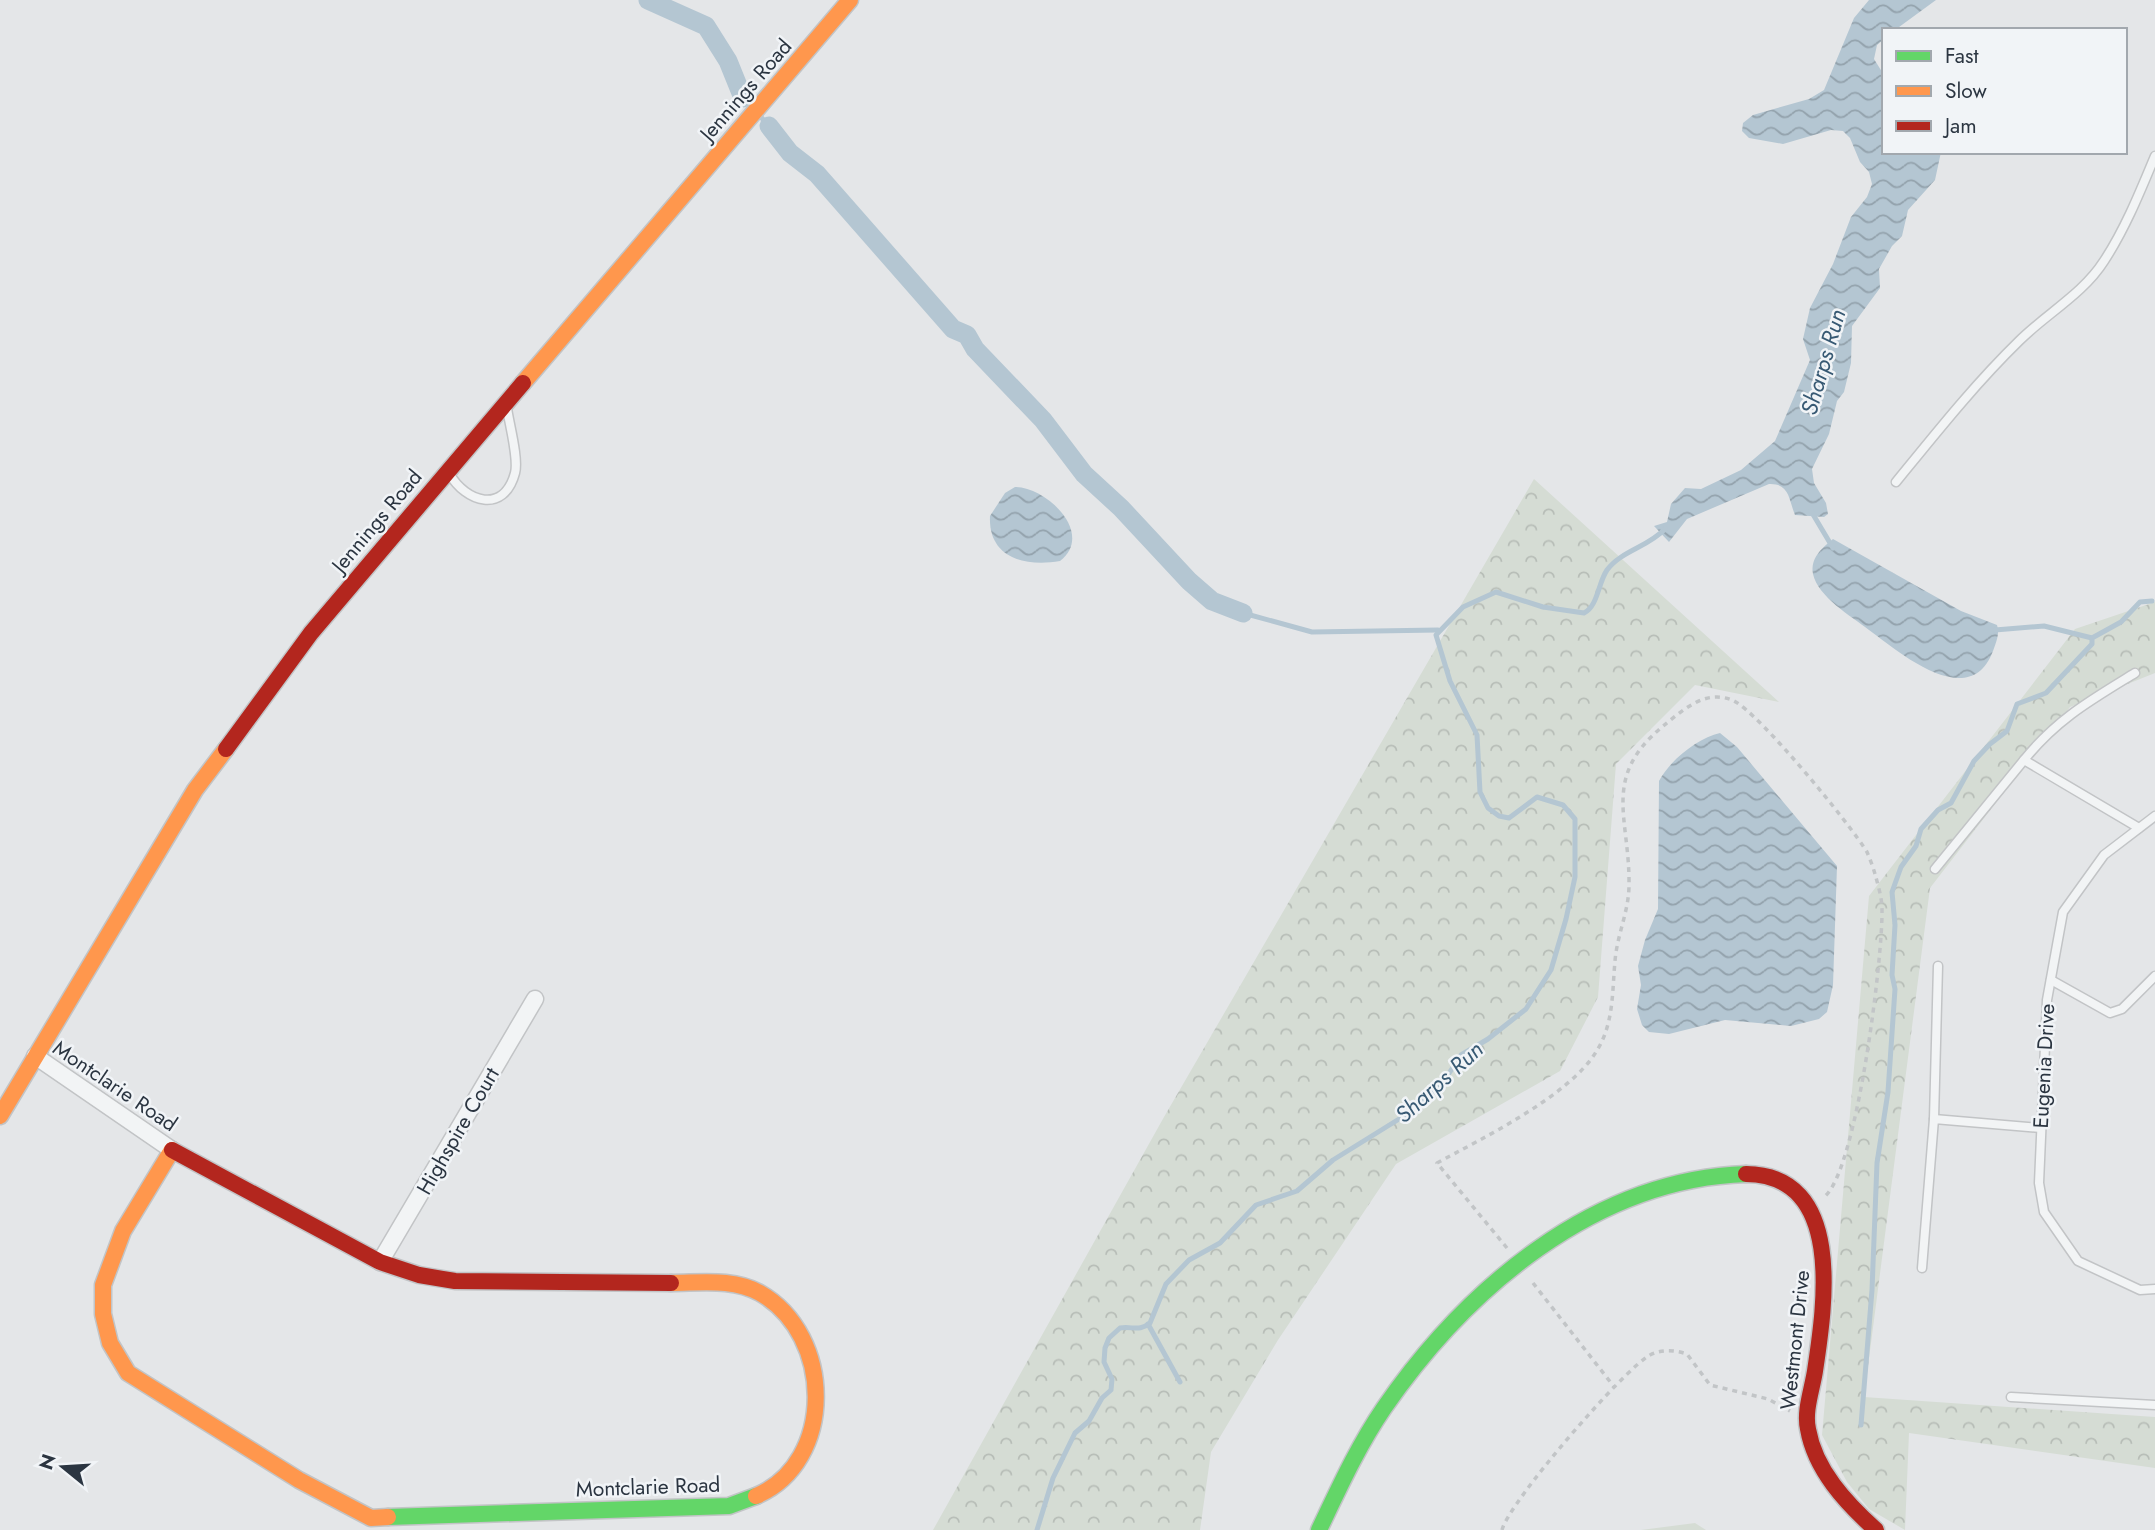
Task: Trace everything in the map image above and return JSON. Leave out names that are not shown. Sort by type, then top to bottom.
[{"type":"street","name":"Jennings Road","points":[[0,1116],[202,780],[331,608],[850,0]]},
{"type":"street","name":"Highspire Court","points":[[380,1262],[535,999]]},
{"type":"street","name":"Montclarie Road","points":[[34,1056],[172,1150],[380,1262],[419,1275],[455,1281],[737,1283],[765,1296],[792,1325],[810,1359],[818,1387],[816,1414],[807,1447],[789,1475],[764,1493],[729,1506],[368,1524],[128,1373],[112,1351],[103,1327],[100,1298],[107,1262],[172,1150]]},
{"type":"street","name":"Westmont Drive","points":[[1319,1530],[1336,1491],[1373,1422],[1415,1362],[1476,1296],[1535,1248],[1600,1212],[1681,1182],[1747,1171],[1790,1184],[1808,1208],[1824,1253],[1817,1362],[1807,1430],[1821,1463],[1855,1512],[1876,1530]]},
{"type":"lane","points":[[1896,482],[1973,386],[2043,317],[2080,289],[2103,262],[2136,203],[2155,156]]},
{"type":"lane","points":[[447,471],[458,489],[473,499],[491,500],[507,491],[516,470],[506,402]]},
{"type":"lane","points":[[1936,869],[2046,733],[2074,710],[2135,673]]},
{"type":"lane","points":[[2024,760],[2139,828]]},
{"type":"lane","name":"Eugenia Drive","points":[[2155,816],[2104,855],[2063,912],[2047,1000],[2039,1183],[2044,1212],[2078,1261],[2140,1290],[2155,1289]]},
{"type":"lane","points":[[1922,1268],[1934,1119],[1938,966]]},
{"type":"lane","points":[[2051,980],[2110,1013],[2122,1009],[2155,976]]},
{"type":"lane","points":[[1934,1119],[2041,1128]]},
{"type":"lane","points":[[2011,1396],[2155,1405]]},
{"type":"path","points":[[1511,1253],[1437,1163],[1553,1096],[1579,1074],[1595,1054],[1608,1030],[1617,943],[1628,906],[1629,883],[1622,787],[1626,771],[1636,751],[1653,734],[1696,702],[1711,696],[1733,700],[1756,716],[1814,784],[1868,854],[1882,905],[1873,1021],[1861,1088],[1837,1180],[1829,1193],[1808,1208]]},
{"type":"path","points":[[1532,1283],[1615,1388]]},
{"type":"path","points":[[1502,1530],[1516,1502],[1581,1423],[1653,1353],[1682,1352],[1695,1361],[1702,1377],[1710,1385],[1768,1399],[1808,1424]]},
{"type":"green space","points":[[1534,479],[1779,702],[1695,685],[1616,764],[1598,997],[1560,1071],[1396,1164],[1278,1340],[1211,1452],[1200,1530],[933,1530],[1164,1117]]},
{"type":"green space","points":[[2155,602],[2155,673],[2070,707],[1930,888],[1864,1397],[2155,1417],[2155,1468],[1909,1433],[1905,1530],[1869,1509],[1847,1482],[1822,1435],[1869,896],[2075,629]]},
{"type":"green space","points":[[1695,1523],[1706,1530],[1641,1530]]},
{"type":"water","points":[[1869,0],[1936,0],[1898,28],[1882,28],[1882,41],[1877,45],[1874,59],[1882,72],[1882,154],[1941,154],[1935,180],[1908,210],[1902,236],[1892,246],[1879,269],[1880,288],[1852,326],[1851,363],[1844,392],[1837,401],[1829,434],[1812,469],[1814,483],[1826,503],[1828,514],[1824,517],[1795,515],[1785,490],[1776,484],[1769,484],[1687,519],[1669,542],[1654,526],[1667,522],[1671,504],[1685,488],[1701,489],[1741,470],[1775,441],[1810,360],[1803,339],[1810,308],[1833,264],[1851,217],[1867,197],[1872,184],[1869,172],[1860,162],[1850,138],[1843,131],[1831,130],[1783,144],[1749,138],[1742,131],[1743,123],[1753,115],[1809,99],[1824,90],[1854,18]]},
{"type":"water","points":[[1015,487],[1040,495],[1053,503],[1063,514],[1070,526],[1072,538],[1069,550],[1060,561],[1047,563],[1022,560],[1002,550],[995,542],[990,516],[1005,493]]},
{"type":"water","points":[[1833,539],[1961,611],[1997,625],[1998,635],[1993,651],[1982,669],[1968,677],[1952,677],[1934,672],[1915,663],[1836,605],[1821,590],[1813,574],[1813,563],[1818,554]]},
{"type":"water","points":[[1720,733],[1737,747],[1837,866],[1833,985],[1827,1012],[1819,1019],[1791,1026],[1725,1020],[1669,1034],[1649,1032],[1642,1025],[1637,1009],[1641,985],[1638,966],[1658,909],[1659,781],[1670,765],[1685,751]]},
{"type":"waterway","points":[[648,0],[706,26],[728,61],[743,98]]},
{"type":"waterway","points":[[760,116],[769,126]]},
{"type":"waterway","points":[[769,126],[790,153],[817,174],[953,329],[967,335],[975,349],[1043,420],[1084,474],[1121,508],[1189,581],[1212,601],[1243,613]]},
{"type":"waterway","points":[[1811,511],[1833,548]]},
{"type":"waterway","name":"Sharps Run","points":[[1037,1530],[1053,1478],[1075,1433],[1089,1421],[1102,1398],[1111,1390],[1112,1379],[1104,1362],[1109,1338],[1120,1328],[1139,1328],[1150,1323],[1166,1284],[1189,1260],[1220,1243],[1256,1205],[1297,1191],[1333,1160],[1412,1111],[1442,1084],[1461,1055],[1488,1039],[1526,1009],[1551,970],[1575,877],[1575,819],[1563,805],[1537,797],[1509,818],[1499,816],[1488,808],[1480,792],[1477,735],[1450,681],[1436,635],[1463,607],[1496,592],[1543,607],[1584,613],[1595,600],[1607,570],[1627,553],[1665,529]]},
{"type":"waterway","points":[[1861,1425],[1872,1290],[1877,1163],[1888,1092],[1895,989],[1892,975],[1895,925],[1892,892],[1901,867],[1916,846],[1921,829],[1938,810],[1951,803],[1974,761],[2007,731],[2017,704],[2046,693],[2092,644],[2092,638],[2121,622],[2140,602],[2152,601]]},
{"type":"waterway","points":[[1243,613],[1312,632],[1438,630]]},
{"type":"waterway","points":[[1995,630],[2044,626],[2092,638]]},
{"type":"waterway","points":[[1148,1324],[1180,1382]]},
{"type":"traffic: fast","points":[[1319,1530],[1357,1452],[1384,1408],[1417,1364],[1454,1322],[1494,1283],[1539,1248],[1586,1219],[1637,1196],[1690,1181],[1746,1174]]},
{"type":"traffic: fast","points":[[388,1517],[729,1506],[756,1496]]},
{"type":"traffic: slow","points":[[523,383],[850,0]]},
{"type":"traffic: slow","points":[[0,1116],[195,790],[226,749]]},
{"type":"traffic: slow","points":[[172,1150],[123,1231],[103,1285],[103,1314],[110,1343],[128,1373],[299,1480],[371,1518],[388,1517]]},
{"type":"traffic: slow","points":[[671,1283],[717,1282],[750,1288],[784,1312],[802,1338],[812,1367],[816,1398],[812,1428],[801,1456],[782,1479],[756,1496]]},
{"type":"traffic: jam","points":[[226,749],[311,633],[523,383]]},
{"type":"traffic: jam","points":[[172,1150],[380,1262],[419,1275],[455,1281],[671,1283]]},
{"type":"traffic: jam","points":[[1746,1174],[1778,1180],[1800,1196],[1814,1219],[1821,1248],[1824,1280],[1819,1344],[1808,1408],[1808,1429],[1817,1458],[1833,1485],[1876,1530]]}]
